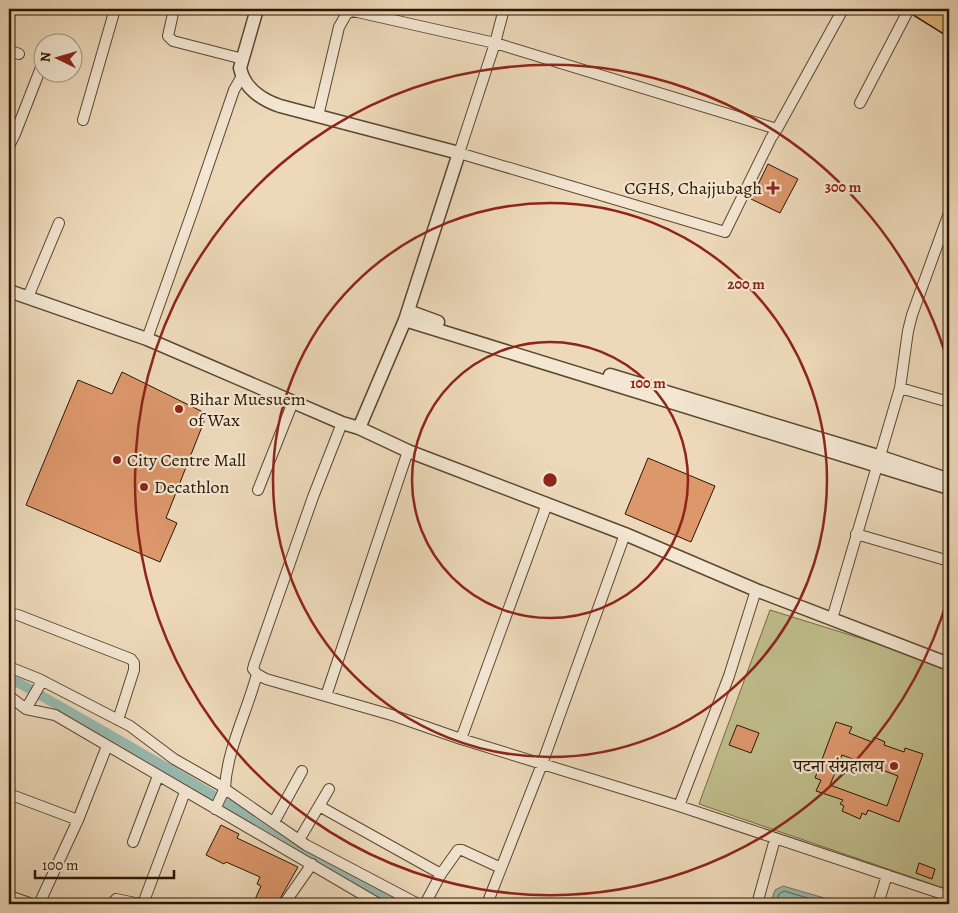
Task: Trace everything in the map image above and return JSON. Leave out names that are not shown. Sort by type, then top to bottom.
[{"type":"main road","points":[[920,9],[949,27]]},
{"type":"street","points":[[83,120],[115,9]]},
{"type":"street","points":[[174,9],[168,36],[173,41],[243,59]]},
{"type":"street","points":[[257,9],[240,68],[242,76],[254,91],[272,103],[350,126],[459,153],[725,232],[771,138],[843,9]]},
{"type":"street","points":[[359,428],[406,316],[495,43],[504,9]]},
{"type":"street","points":[[860,103],[909,9]]},
{"type":"street","points":[[318,116],[339,27],[347,13],[353,12],[495,43],[777,129]]},
{"type":"street","points":[[147,339],[234,90],[242,76]]},
{"type":"street","points":[[9,146],[35,82]]},
{"type":"street","points":[[832,620],[900,388],[912,315],[949,213]]},
{"type":"street","points":[[28,297],[59,223]]},
{"type":"street","points":[[9,291],[147,339],[408,450],[625,534],[756,590],[949,664]]},
{"type":"street","points":[[406,316],[448,326],[536,357],[879,462],[949,488]]},
{"type":"street","points":[[900,388],[949,402]]},
{"type":"street","points":[[258,490],[293,402]]},
{"type":"street","points":[[342,423],[313,497],[254,665],[253,669],[257,674],[266,679],[395,716],[461,739],[679,806],[949,896]]},
{"type":"street","points":[[326,696],[408,450]]},
{"type":"street","points":[[879,462],[949,479]]},
{"type":"street","points":[[461,739],[547,504]]},
{"type":"street","points":[[487,904],[542,764],[625,534]]},
{"type":"street","points":[[856,534],[949,561]]},
{"type":"street","points":[[679,806],[729,676],[756,590]]},
{"type":"street","points":[[9,613],[125,656],[133,661],[134,670],[118,720]]},
{"type":"street","points":[[9,667],[40,685],[130,726],[174,759],[274,822],[299,840],[418,904]]},
{"type":"street","points":[[216,807],[224,791],[231,753],[257,674]]},
{"type":"street","points":[[28,706],[40,685]]},
{"type":"street","points":[[9,696],[28,706],[55,715],[185,792],[216,807],[379,904]]},
{"type":"street","points":[[39,904],[78,820],[107,746]]},
{"type":"street","points":[[274,822],[302,771]]},
{"type":"street","points":[[133,842],[158,776]]},
{"type":"street","points":[[299,840],[329,789]]},
{"type":"street","points":[[112,904],[116,900],[138,904],[143,903],[185,792]]},
{"type":"street","points":[[9,794],[78,820]]},
{"type":"street","points":[[319,806],[441,874]]},
{"type":"street","points":[[758,904],[776,838]]},
{"type":"street","points":[[425,904],[441,874],[456,851],[460,849],[501,868]]},
{"type":"street","points":[[284,904],[312,864]]},
{"type":"street","points":[[878,904],[887,875]]},
{"type":"street","points":[[9,896],[32,904]]},
{"type":"shaded area","points":[[770,610],[905,652],[949,671],[949,890],[699,804]]},
{"type":"water","points":[[783,886],[845,904],[770,904],[775,890]]},
{"type":"building","points":[[768,164],[798,179],[780,213],[751,199]]},
{"type":"building","name":"City Centre Mall","points":[[122,372],[207,414],[166,518],[177,523],[160,562],[26,505],[78,380],[112,394]]},
{"type":"building","points":[[648,458],[715,486],[691,542],[625,514]]},
{"type":"building","name":"पटना संग्रहालय","points":[[836,722],[852,727],[849,733],[872,742],[874,737],[885,742],[884,745],[904,752],[905,748],[923,754],[899,822],[868,810],[866,815],[862,813],[860,819],[842,811],[844,806],[840,804],[843,800],[816,791],[821,780],[815,778]],"holes":[[[842,755],[898,776],[887,806],[830,785]]]},
{"type":"building","points":[[737,725],[759,733],[751,753],[729,745]]},
{"type":"building","points":[[221,825],[239,834],[237,838],[298,867],[277,904],[253,904],[261,886],[257,884],[260,877],[226,862],[224,864],[206,855]]},
{"type":"building","points":[[919,863],[935,869],[932,879],[916,873]]},
{"type":"waterway","points":[[9,680],[19,683],[133,748],[322,863],[397,904]]},
{"type":"place","name":"CGHS, Chajjubagh","points":[[773,188]]},
{"type":"place","name":"Bihar Muesuem of Wax","points":[[179,409]]},
{"type":"place","name":"City Centre Mall","points":[[117,460]]},
{"type":"place","name":"Decathlon","points":[[144,487]]},
{"type":"place","name":"पटना संग्रहालय","points":[[894,766]]}]
